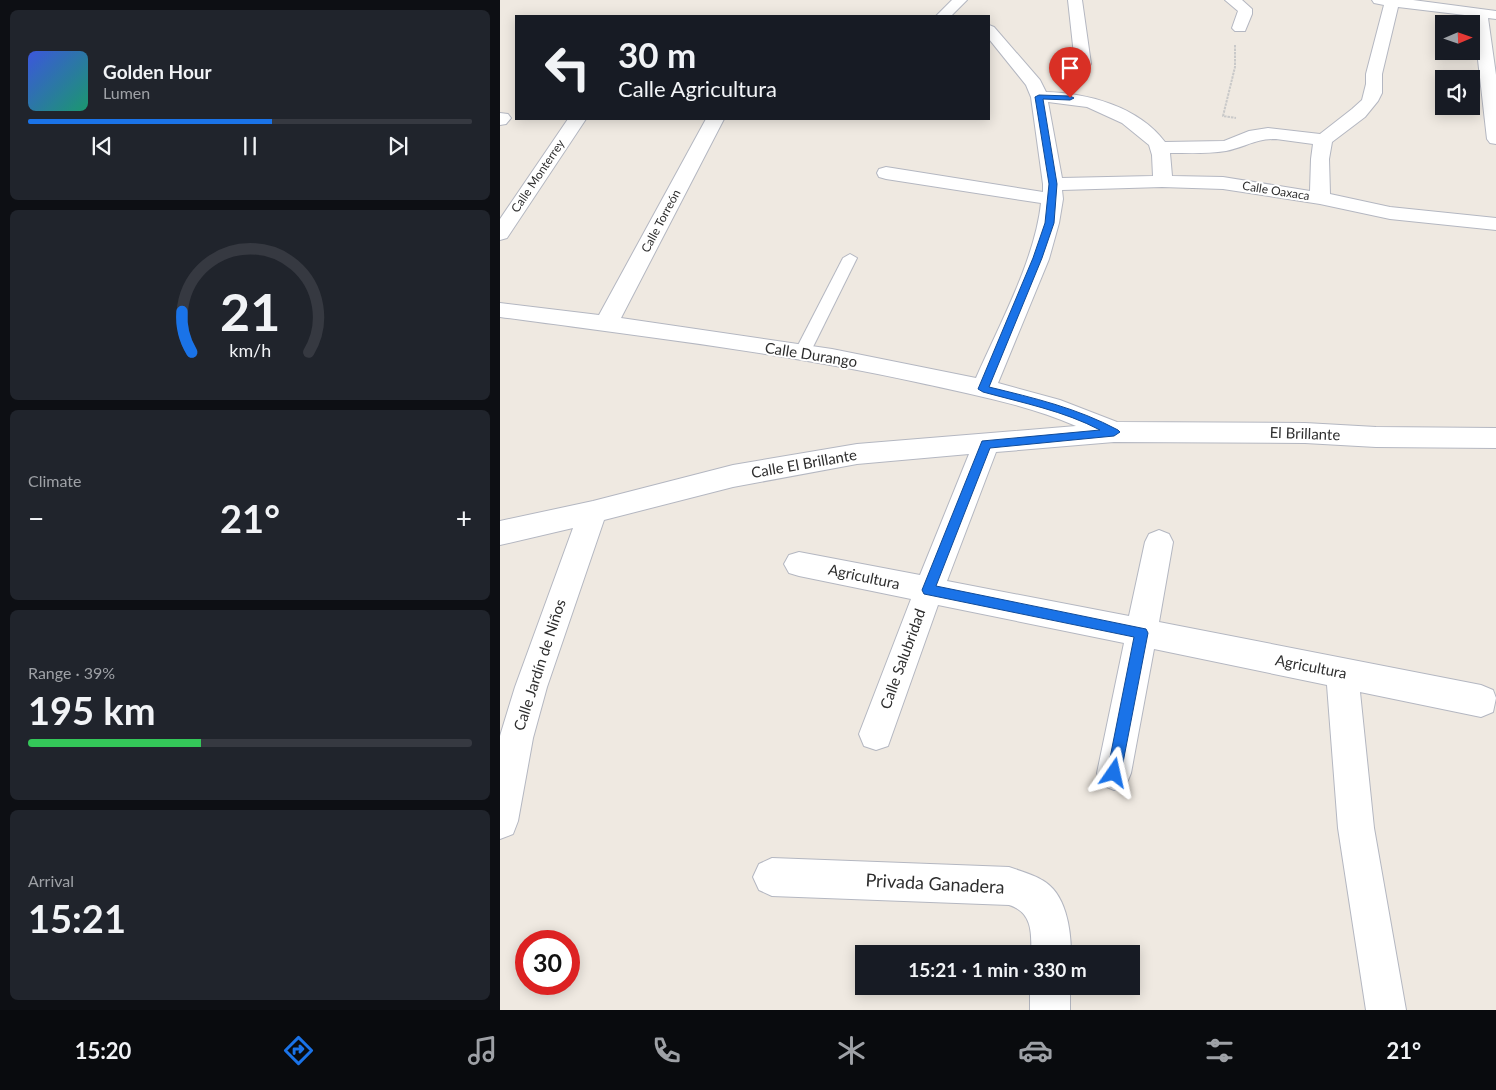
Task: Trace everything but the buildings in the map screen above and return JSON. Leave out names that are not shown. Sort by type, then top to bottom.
[{"type":"street","points":[[1075,0],[1083,64]]},
{"type":"street","points":[[1232,0],[1245,9],[1246,14],[1240,28]]},
{"type":"street","points":[[1320,198],[1324,140],[1368,105],[1374,96],[1376,85],[1374,74],[1386,1],[1488,21],[1496,139]]},
{"type":"street","points":[[945,15],[965,4]]},
{"type":"street","points":[[983,389],[1038,258],[1049,223],[1053,192],[1039,97],[1034,84],[990,31]]},
{"type":"street","points":[[1039,97],[1074,99],[1098,104],[1130,120],[1154,138],[1159,147],[1162,157],[1162,181]]},
{"type":"street","name":"Calle Monterrey","points":[[500,234],[576,120]]},
{"type":"street","name":"Calle Torreón","points":[[606,324],[714,120]]},
{"type":"street","points":[[1159,147],[1225,146],[1241,143],[1248,136],[1261,134],[1324,140]]},
{"type":"street","name":"Calle Oaxaca","points":[[886,173],[1053,192],[1162,181],[1241,185],[1320,198],[1390,213],[1496,224]]},
{"type":"street","name":"Calle Durango","points":[[500,310],[802,353],[907,372],[1059,408],[1087,418],[1114,432]]},
{"type":"street","name":"El Brillante","points":[[1114,432],[1305,433],[1376,437],[1496,438]]},
{"type":"street","name":"Calle El Brillante","points":[[500,533],[593,512],[733,476],[798,463],[857,454],[1114,432]]},
{"type":"street","name":"Calle Salubridad","points":[[876,734],[929,590],[986,444]]},
{"type":"street","name":"Calle Jardín de Niños","points":[[500,821],[508,740],[531,687],[593,512]]},
{"type":"street","points":[[1114,773],[1159,542]]},
{"type":"street","name":"Agricultura","points":[[799,564],[1481,701]]},
{"type":"street","points":[[1342,674],[1356,828],[1386,1010]]},
{"type":"street","name":"Privada Ganadera","points":[[772,877],[1009,886],[1031,893],[1046,911],[1052,937],[1052,945]]},
{"type":"street","points":[[1050,995],[1050,1010]]},
{"type":"lane","points":[[802,353],[850,258]]},
{"type":"path","points":[[1223,116],[1235,67],[1236,59],[1233,50],[1240,28]]},
{"type":"route","points":[[1070,98],[1039,97],[1053,184],[1053,199],[1049,223],[1038,258],[983,389],[1059,408],[1087,418],[1114,432],[986,444],[929,590],[1142,633],[1114,773]]}]
